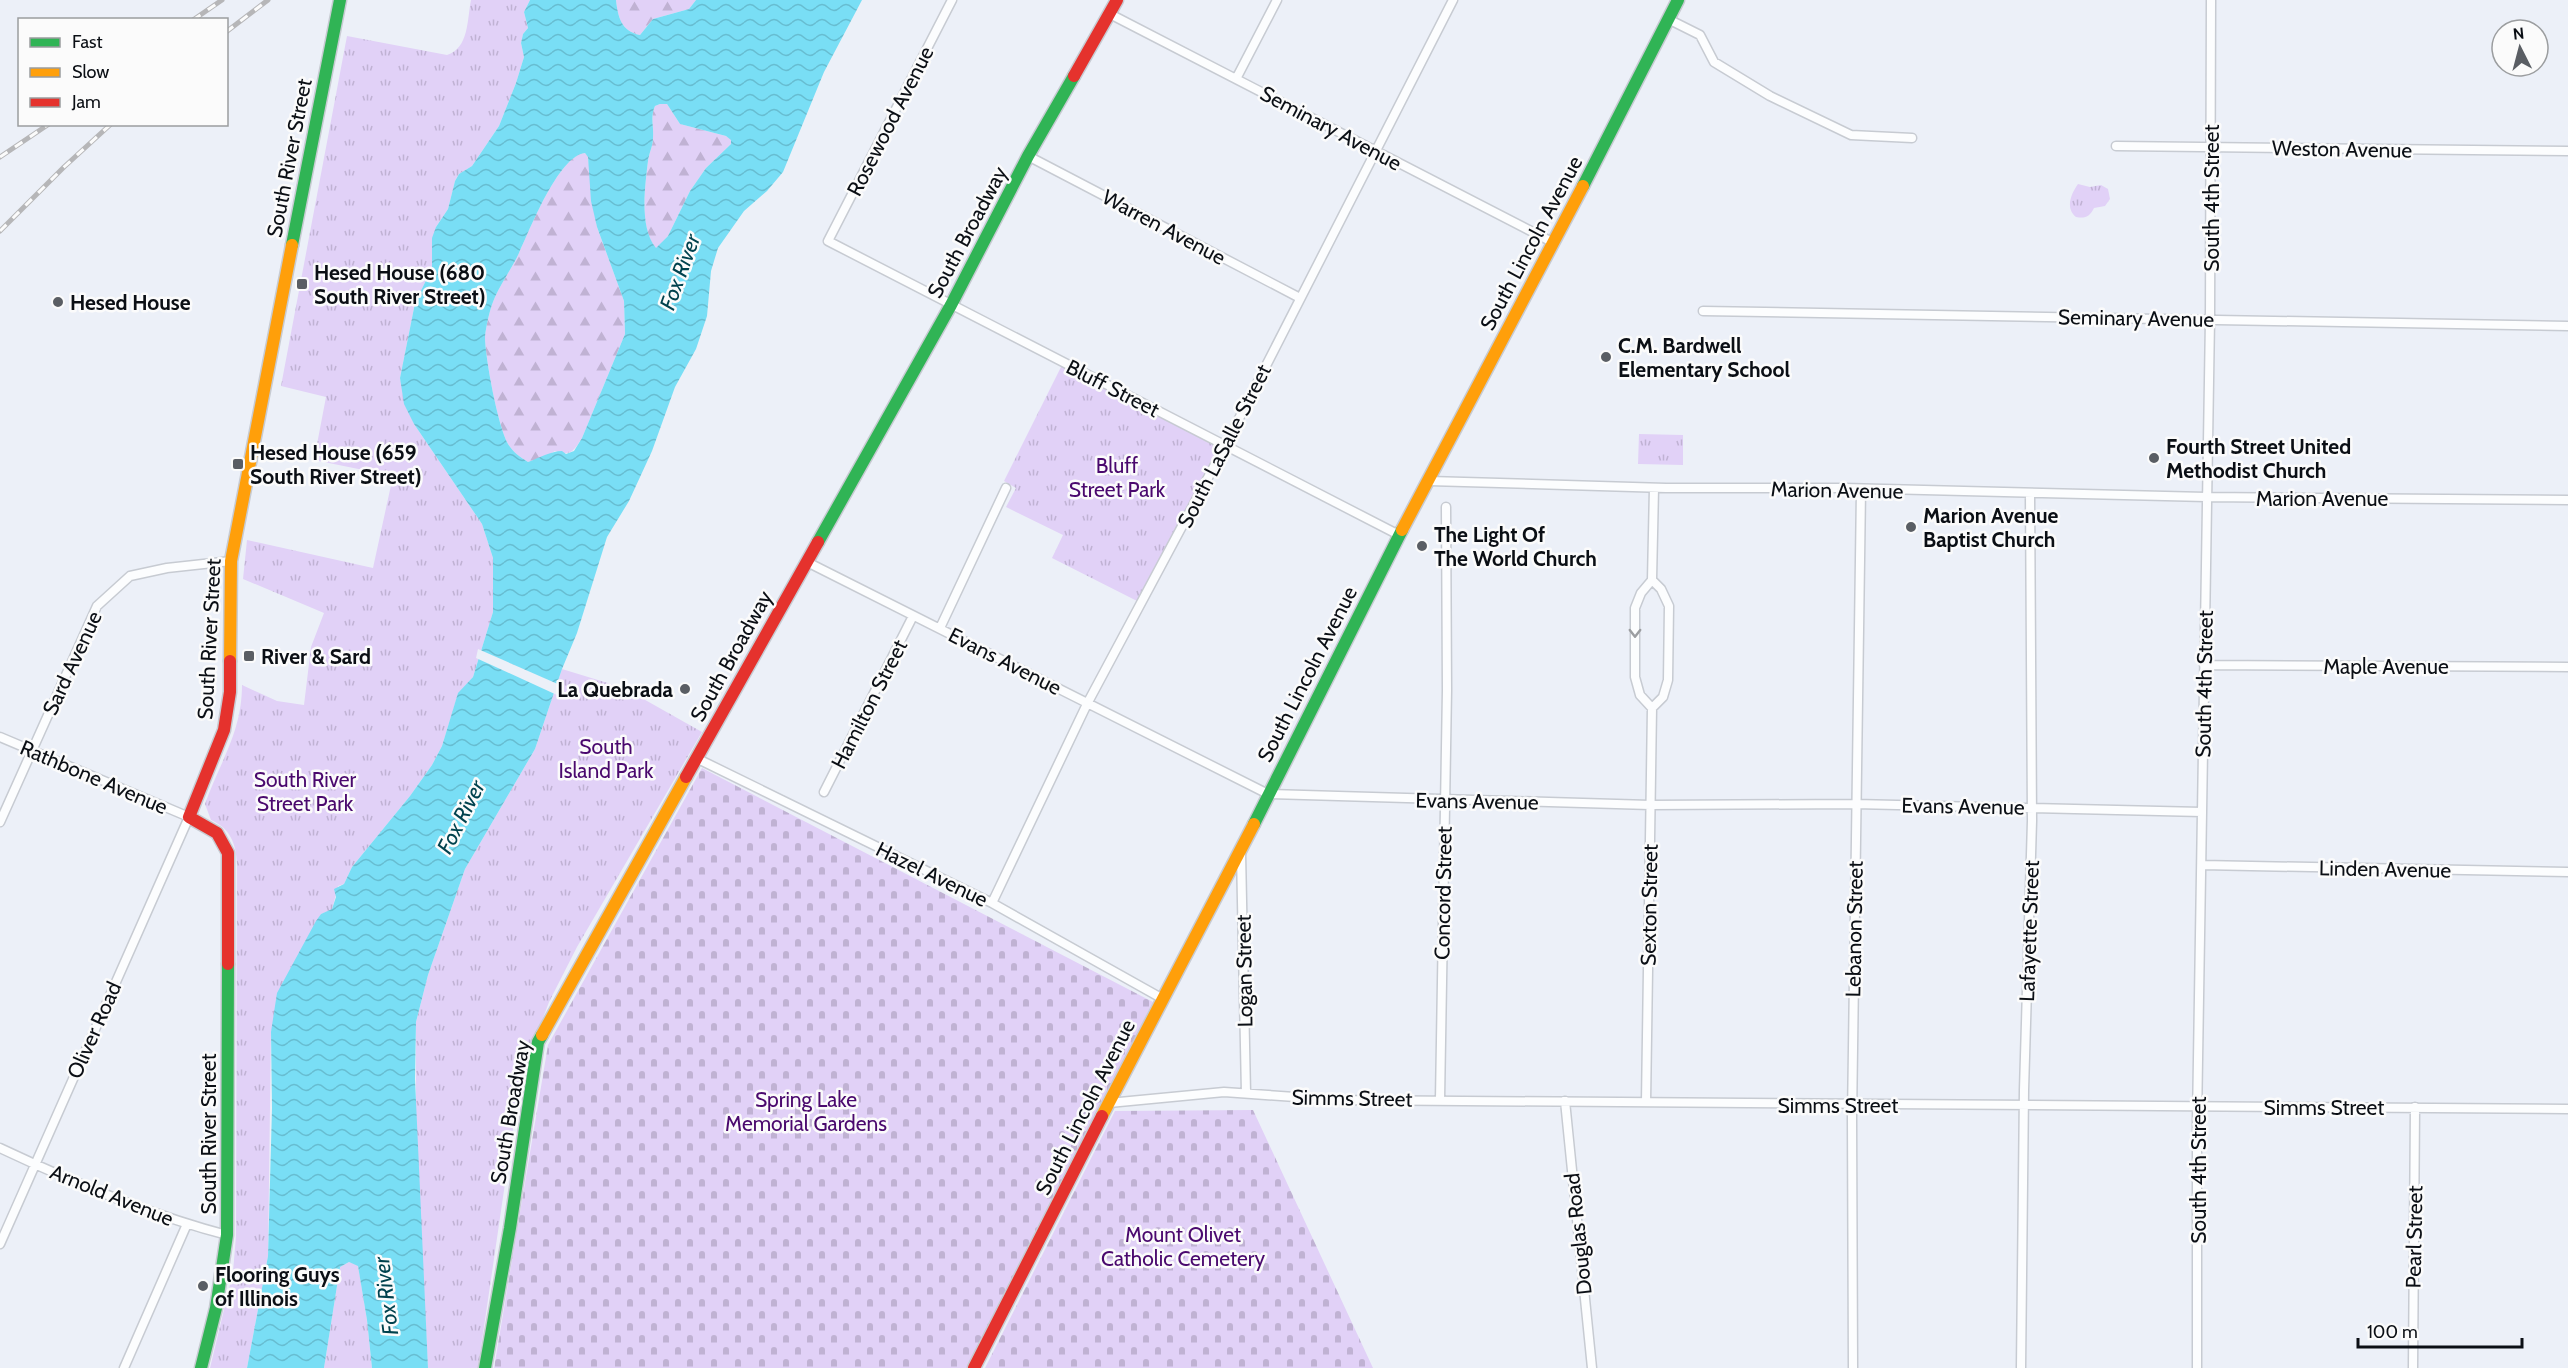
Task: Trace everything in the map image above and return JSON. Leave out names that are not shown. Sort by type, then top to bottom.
[{"type":"street","name":"South River Street","points":[[201,1368],[216,1308],[227,1235],[227,846],[214,830],[189,817],[224,730],[230,692],[231,561],[340,0]]},
{"type":"street","name":"Rosewood Avenue","points":[[828,242],[952,0]]},
{"type":"street","name":"South Broadway","points":[[485,1368],[538,1042],[951,305],[1028,156],[1117,0]]},
{"type":"street","points":[[1236,79],[1277,0]]},
{"type":"street","name":"South LaSalle Street","points":[[992,903],[1087,704],[1226,444],[1453,0]]},
{"type":"street","name":"South Lincoln Avenue","points":[[974,1368],[1241,850],[1399,535],[1554,243],[1678,0]]},
{"type":"street","name":"South 4th Street","points":[[2197,1368],[2198,1105],[2210,319],[2211,0]]},
{"type":"street","name":"Seminary Avenue","points":[[1108,13],[1554,243]]},
{"type":"street","points":[[1668,19],[1700,35],[1714,62],[1780,101],[1851,135],[1912,138]]},
{"type":"street","name":"Weston Avenue","points":[[2116,146],[2568,152]]},
{"type":"street","name":"Warren Avenue","points":[[1028,156],[1300,298]]},
{"type":"street","name":"Bluff Street","points":[[828,242],[1226,444],[1399,535]]},
{"type":"street","name":"Seminary Avenue","points":[[1703,311],[2568,326]]},
{"type":"street","name":"Marion Avenue","points":[[1429,480],[1654,488],[2568,500]]},
{"type":"street","points":[[940,628],[1006,488]]},
{"type":"street","points":[[1652,580],[1661,589],[1669,606],[1668,680],[1663,697],[1652,708],[1640,694],[1635,677],[1635,608],[1641,592],[1652,580],[1654,488]]},
{"type":"street","name":"Lebanon Street","points":[[1853,1368],[1852,1104],[1861,490]]},
{"type":"street","name":"Lafayette Street","points":[[2021,1368],[2024,1104],[2032,808],[2030,493]]},
{"type":"street","name":"Concord Street","points":[[1440,1100],[1447,690],[1446,507]]},
{"type":"street","name":"Sard Avenue","points":[[0,822],[97,606],[130,576],[167,568],[231,561]]},
{"type":"street","name":"Evans Avenue","points":[[807,562],[1268,794],[1650,805],[1855,804],[2202,812]]},
{"type":"street","name":"Hamilton Street","points":[[824,792],[913,616]]},
{"type":"street","name":"Maple Avenue","points":[[2204,664],[2568,668]]},
{"type":"street","name":"Sexton Street","points":[[1646,1102],[1652,708]]},
{"type":"street","name":"Rathbone Avenue","points":[[0,737],[189,817]]},
{"type":"street","name":"Hazel Avenue","points":[[696,758],[992,903],[1163,999]]},
{"type":"street","name":"Oliver Road","points":[[0,1244],[189,817]]},
{"type":"street","name":"Logan Street","points":[[1241,850],[1246,1093]]},
{"type":"street","name":"Linden Avenue","points":[[2202,865],[2568,872]]},
{"type":"street","name":"Simms Street","points":[[1109,1103],[1224,1092],[1338,1100],[2568,1109]]},
{"type":"street","name":"Douglas Road","points":[[1565,1101],[1592,1368]]},
{"type":"street","name":"Pearl Street","points":[[2413,1368],[2415,1107]]},
{"type":"street","name":"Arnold Avenue","points":[[0,1148],[34,1164],[186,1224],[227,1235]]},
{"type":"street","points":[[124,1368],[186,1224]]},
{"type":"green space","name":"South River Street Park","points":[[471,0],[530,0],[524,12],[528,28],[523,34],[521,43],[524,57],[499,126],[472,166],[459,174],[448,209],[436,227],[432,268],[415,303],[400,378],[414,424],[482,524],[493,558],[493,612],[473,677],[458,694],[442,746],[432,765],[410,796],[352,867],[344,884],[338,886],[332,910],[321,914],[271,1032],[268,1256],[247,1368],[210,1368],[233,1272],[236,1236],[237,864],[231,838],[223,828],[211,820],[205,804],[234,732],[241,702],[242,685],[277,701],[304,705],[311,647],[324,613],[243,579],[247,540],[373,568],[393,476],[314,460],[326,397],[281,386],[347,36],[447,55],[454,51],[463,40]]},
{"type":"green space","points":[[616,0],[696,0],[689,9],[653,19],[640,35],[625,27],[618,12]]},
{"type":"green space","points":[[667,104],[680,124],[726,136],[731,139],[731,144],[706,168],[690,191],[668,236],[656,249],[647,230],[644,206],[648,161],[653,141],[653,114],[655,106]]},
{"type":"green space","points":[[585,153],[588,157],[597,227],[624,301],[625,334],[582,438],[576,447],[568,453],[555,451],[528,462],[510,447],[500,423],[487,360],[486,328],[495,297],[546,195],[565,167],[575,157]]},
{"type":"green space","points":[[2078,184],[2090,187],[2101,185],[2108,189],[2110,199],[2105,206],[2094,208],[2087,216],[2076,217],[2070,205],[2071,196]]},
{"type":"green space","name":"Bluff Street Park","points":[[1063,363],[1226,444],[1141,603],[1052,558],[1063,535],[1006,507],[1016,488],[1004,481]]},
{"type":"green space","points":[[1639,434],[1683,435],[1683,465],[1638,464]]},
{"type":"green space","name":"South Island Park","points":[[562,669],[624,688],[702,732],[577,947],[549,1002],[534,1042],[514,1122],[478,1368],[428,1368],[416,1142],[416,1022],[428,975],[465,869],[535,749]]},
{"type":"green space","name":"Spring Lake Memorial Gardens","points":[[702,768],[1153,1002],[967,1368],[494,1368],[548,1045]]},
{"type":"green space","name":"Mount Olivet Catholic Cemetery","points":[[1253,1110],[1373,1368],[985,1368],[1115,1111]]},
{"type":"green space","points":[[349,1262],[358,1265],[372,1368],[324,1368],[340,1267]]},
{"type":"water","name":"Fox River","points":[[530,0],[616,0],[618,12],[625,27],[640,35],[653,19],[689,9],[696,0],[862,0],[824,72],[783,172],[767,191],[744,211],[718,248],[711,271],[707,316],[696,349],[675,387],[652,451],[629,501],[607,537],[577,633],[562,669],[535,749],[465,869],[428,975],[416,1022],[415,1079],[428,1368],[372,1368],[358,1266],[349,1262],[340,1267],[324,1368],[247,1368],[268,1256],[272,1108],[271,1032],[277,993],[316,921],[321,914],[332,909],[336,897],[334,889],[344,884],[352,867],[410,796],[432,765],[442,746],[458,693],[473,677],[493,612],[493,558],[482,524],[414,424],[404,404],[400,378],[415,303],[432,268],[432,238],[436,227],[448,209],[459,174],[472,166],[499,126],[516,83],[524,57],[521,43],[523,34],[528,28],[524,12]],"holes":[[[667,104],[680,124],[726,136],[731,140],[731,144],[706,168],[690,191],[668,236],[656,248],[647,229],[644,206],[648,161],[653,141],[653,114],[655,106]],[[585,153],[588,157],[591,201],[597,227],[624,301],[625,334],[582,438],[574,451],[566,454],[562,451],[554,452],[528,462],[510,447],[500,423],[487,360],[486,328],[495,297],[546,195],[565,167],[575,157]]]},
{"type":"pier","points":[[478,649],[560,685],[557,695],[476,658]]},
{"type":"railway","points":[[196,18],[222,0]]},
{"type":"railway","points":[[228,30],[268,0]]},
{"type":"railway","points":[[0,157],[46,126]]},
{"type":"railway","points":[[0,231],[109,126]]},
{"type":"traffic: fast","points":[[292,245],[340,0]]},
{"type":"traffic: fast","points":[[1583,186],[1678,0]]},
{"type":"traffic: fast","points":[[818,542],[951,305],[1028,156],[1074,76]]},
{"type":"traffic: fast","points":[[1254,824],[1402,530]]},
{"type":"traffic: fast","points":[[201,1368],[216,1308],[227,1235],[228,964]]},
{"type":"traffic: fast","points":[[485,1368],[510,1228],[538,1042],[542,1035]]},
{"type":"traffic: slow","points":[[1402,530],[1583,186]]},
{"type":"traffic: slow","points":[[230,661],[231,561],[292,245]]},
{"type":"traffic: slow","points":[[542,1035],[686,777]]},
{"type":"traffic: slow","points":[[1102,1116],[1254,824]]},
{"type":"traffic: jam","points":[[1074,76],[1117,0]]},
{"type":"traffic: jam","points":[[686,777],[818,542]]},
{"type":"traffic: jam","points":[[228,964],[228,853],[217,833],[189,817],[224,730],[230,692],[230,661]]},
{"type":"traffic: jam","points":[[974,1368],[1102,1116]]},
{"type":"place","name":"Hesed House (680 South River Street)","points":[[302,284]]},
{"type":"place","name":"Hesed House","points":[[58,302]]},
{"type":"place","name":"C.M. Bardwell Elementary School","points":[[1606,357]]},
{"type":"place","name":"Fourth Street United Methodist Church","points":[[2154,458]]},
{"type":"place","name":"Hesed House (659 South River Street)","points":[[238,464]]},
{"type":"place","name":"Marion Avenue Baptist Church","points":[[1911,527]]},
{"type":"place","name":"The Light Of The World Church","points":[[1422,546]]},
{"type":"place","name":"River & Sard","points":[[249,656]]},
{"type":"place","name":"La Quebrada","points":[[685,689]]},
{"type":"place","name":"Flooring Guys of Illinois","points":[[203,1286]]}]
